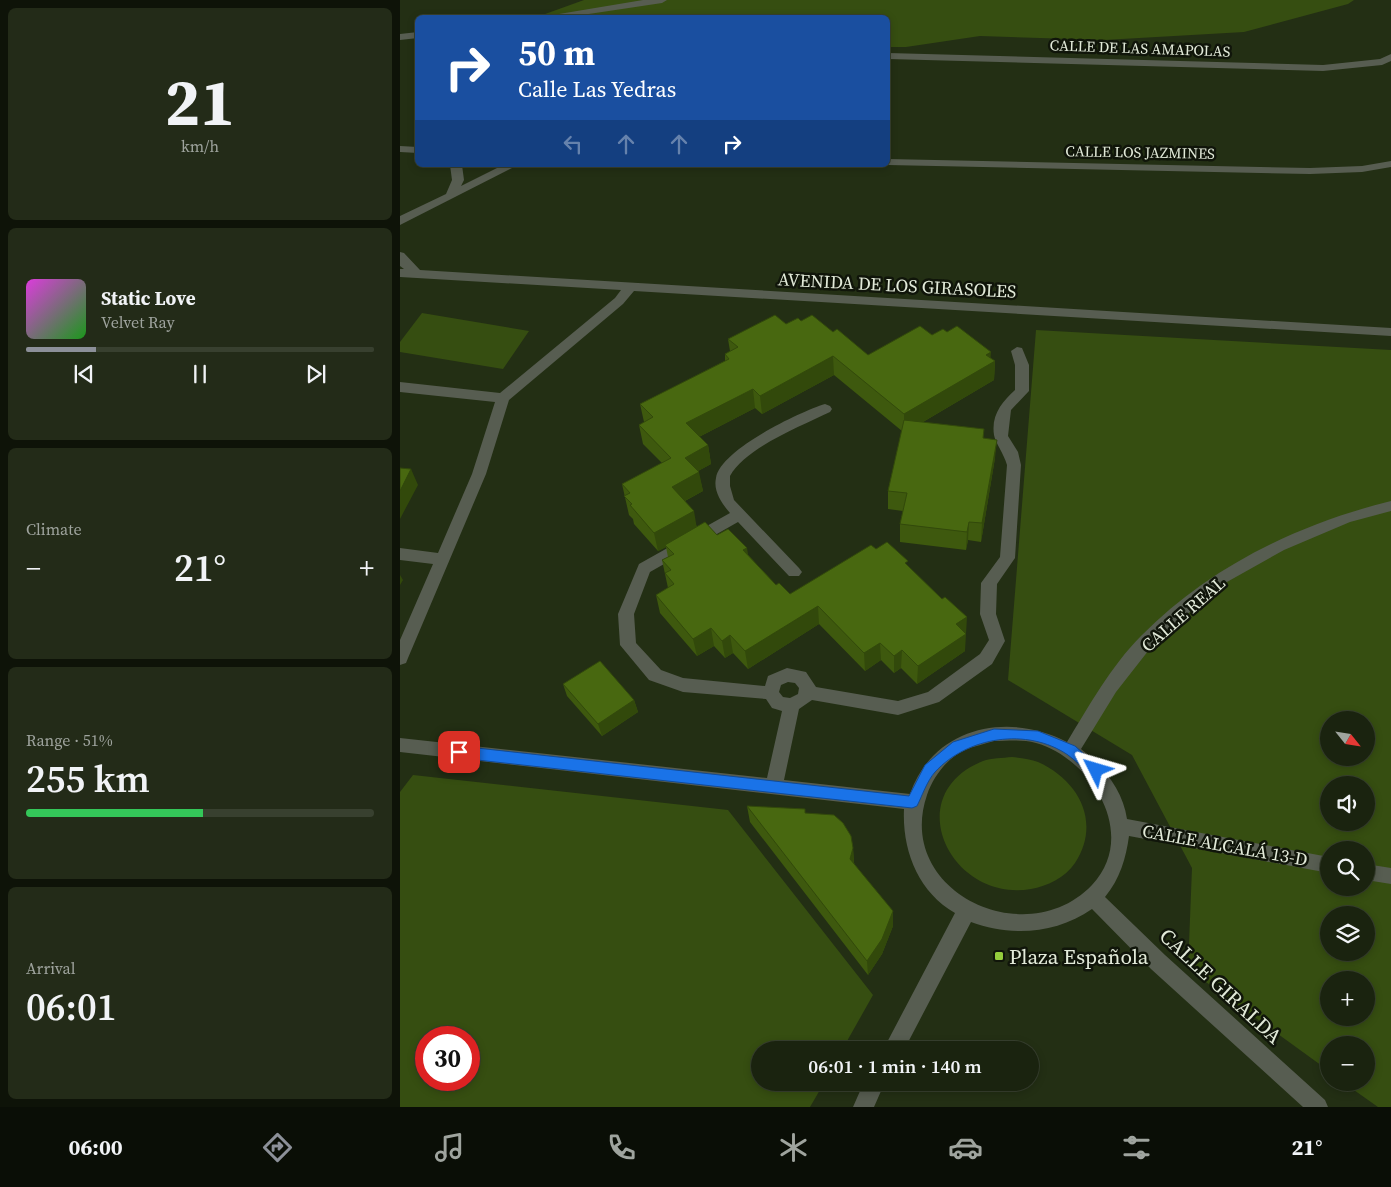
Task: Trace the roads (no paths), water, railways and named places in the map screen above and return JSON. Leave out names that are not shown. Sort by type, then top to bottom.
[{"type":"street","points":[[560,15],[662,0]]},
{"type":"street","points":[[400,37],[415,35]]},
{"type":"street","points":[[400,42],[415,42]]},
{"type":"street","name":"CALLE DE LAS AMAPOLAS","points":[[890,56],[1323,68],[1382,62],[1391,57]]},
{"type":"street","points":[[400,149],[415,150]]},
{"type":"street","name":"CALLE LOS JAZMINES","points":[[890,162],[1310,171],[1362,169],[1391,164]]},
{"type":"street","points":[[450,195],[458,180],[456,167]]},
{"type":"street","points":[[400,221],[508,167]]},
{"type":"street","points":[[400,256],[405,264],[417,274]]},
{"type":"street","name":"AVENIDA DE LOS GIRASOLES","points":[[400,273],[1391,332]]},
{"type":"street","points":[[400,658],[479,474],[503,398],[619,301],[631,286]]},
{"type":"street","points":[[807,692],[898,708],[933,697],[986,659],[997,641],[988,614],[988,583],[1007,558],[1014,465],[1010,452],[1000,436],[1004,409],[1022,391],[1022,365],[1017,351]]},
{"type":"street","points":[[400,387],[503,398]]},
{"type":"street","points":[[794,572],[728,502],[723,488],[723,474],[740,454],[825,409]]},
{"type":"street","name":"CALLE REAL","points":[[1071,750],[1110,688],[1146,641],[1213,583],[1280,546],[1305,535],[1347,517],[1391,506]]},
{"type":"street","points":[[740,514],[644,568],[626,614],[628,645],[655,675],[682,685],[771,693]]},
{"type":"street","points":[[400,554],[441,559]]},
{"type":"street","points":[[787,675],[800,677],[805,681],[807,692],[805,698],[792,705],[778,703],[771,693],[774,681],[787,675]]},
{"type":"street","points":[[774,787],[792,705]]},
{"type":"street","points":[[994,734],[1034,735],[1071,750],[1096,770],[1113,797],[1120,826],[1119,852],[1110,876],[1093,897],[1066,914],[1033,923],[999,922],[966,910],[939,890],[920,863],[911,832],[912,802],[929,769],[958,746],[994,734]]},
{"type":"street","points":[[400,746],[912,802]]},
{"type":"street","name":"CALLE ALCALÁ 13-D","points":[[1120,826],[1320,863]]},
{"type":"street","points":[[1375,873],[1391,876]]},
{"type":"street","name":"CALLE GIRALDA","points":[[1093,897],[1158,962],[1318,1107]]},
{"type":"street","points":[[898,1041],[966,910]]},
{"type":"street","points":[[862,1107],[871,1091]]},
{"type":"place","name":"Plaza Española","points":[[999,956]]}]
